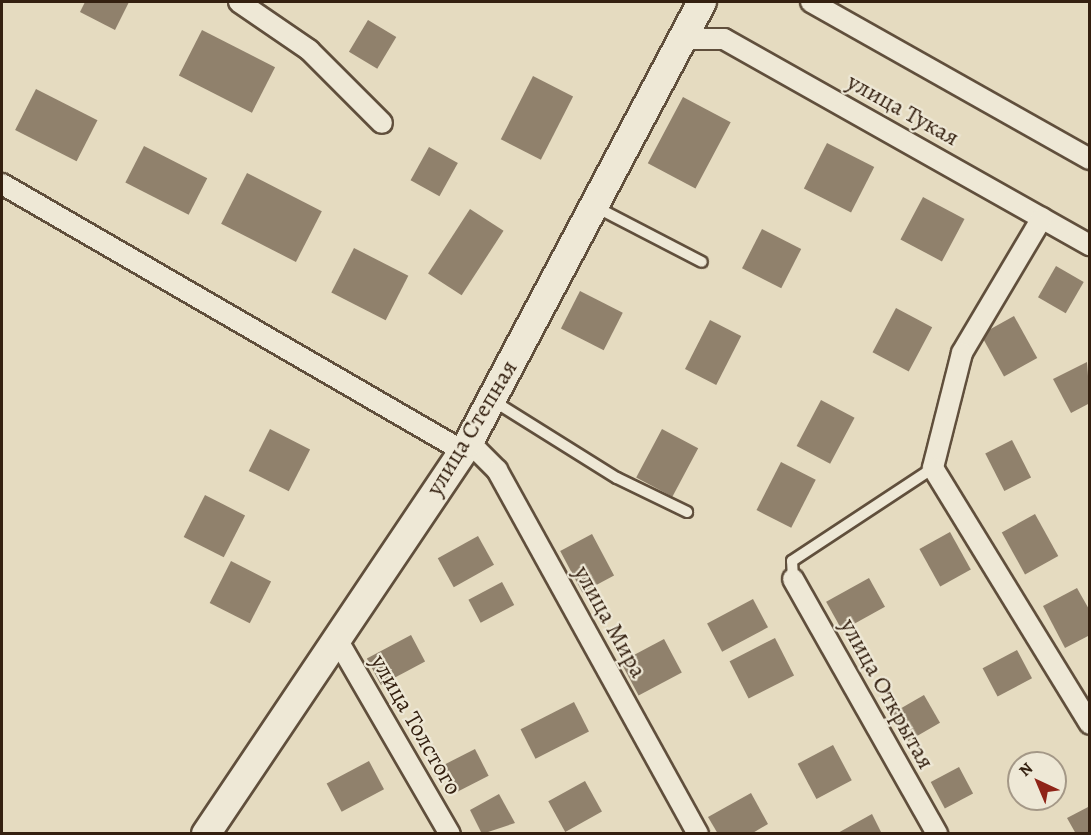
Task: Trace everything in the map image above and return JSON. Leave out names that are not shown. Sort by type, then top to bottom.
[{"type":"street","points":[[239,2],[309,50],[382,123]]},
{"type":"street","name":"улица Степная","points":[[209,832],[338,641],[465,446],[686,39],[702,2]]},
{"type":"street","points":[[812,2],[1089,159]]},
{"type":"street","name":"улица Тукая","points":[[686,39],[723,39],[1089,245]]},
{"type":"street","name":"улица Мира","points":[[2,184],[465,446],[497,470],[698,834]]},
{"type":"street","points":[[1042,218],[962,352],[933,468],[1089,724]]},
{"type":"street","name":"улица Открытая","points":[[793,579],[937,834]]},
{"type":"street","name":"улица Толстого","points":[[338,641],[450,834]]},
{"type":"lane","points":[[596,207],[702,262]]},
{"type":"lane","points":[[492,400],[617,478],[687,512]]},
{"type":"lane","points":[[793,579],[792,561],[933,468]]},
{"type":"building","points":[[85,2],[129,2],[115,30],[80,12]]},
{"type":"building","points":[[368,20],[396,37],[377,69],[349,52]]},
{"type":"building","points":[[202,30],[275,67],[252,113],[179,75]]},
{"type":"building","points":[[533,76],[573,96],[541,160],[501,139]]},
{"type":"building","points":[[36,89],[97,120],[77,161],[15,130]]},
{"type":"building","points":[[683,97],[731,122],[695,189],[648,163]]},
{"type":"building","points":[[827,143],[874,167],[851,213],[804,188]]},
{"type":"building","points":[[144,146],[207,178],[189,215],[125,183]]},
{"type":"building","points":[[429,147],[458,163],[439,196],[411,180]]},
{"type":"building","points":[[247,173],[322,211],[296,262],[221,224]]},
{"type":"building","points":[[923,197],[964,219],[942,261],[900,239]]},
{"type":"building","points":[[470,209],[504,231],[462,295],[428,274]]},
{"type":"building","points":[[762,229],[801,249],[781,288],[742,268]]},
{"type":"building","points":[[354,248],[408,276],[386,320],[331,293]]},
{"type":"building","points":[[1056,266],[1084,282],[1066,313],[1038,297]]},
{"type":"building","points":[[580,291],[623,313],[604,350],[561,328]]},
{"type":"building","points":[[896,308],[932,327],[909,371],[873,352]]},
{"type":"building","points":[[1014,316],[1037,358],[1004,376],[981,334]]},
{"type":"building","points":[[710,320],[741,336],[716,385],[685,369]]},
{"type":"building","points":[[1087,362],[1090,403],[1071,413],[1053,379]]},
{"type":"building","points":[[821,400],[855,418],[830,464],[797,446]]},
{"type":"building","points":[[270,429],[310,449],[289,491],[249,471]]},
{"type":"building","points":[[662,429],[698,448],[672,497],[636,478]]},
{"type":"building","points":[[1012,440],[1031,477],[1004,491],[985,454]]},
{"type":"building","points":[[781,462],[816,480],[791,528],[756,510]]},
{"type":"building","points":[[205,495],[245,515],[224,557],[184,537]]},
{"type":"building","points":[[1035,514],[1058,556],[1025,574],[1002,532]]},
{"type":"building","points":[[950,532],[971,570],[940,587],[919,549]]},
{"type":"building","points":[[592,534],[614,575],[582,592],[560,551]]},
{"type":"building","points":[[478,536],[494,565],[454,587],[438,558]]},
{"type":"building","points":[[231,561],[271,581],[250,623],[210,603]]},
{"type":"building","points":[[869,578],[885,607],[842,631],[826,602]]},
{"type":"building","points":[[502,582],[514,605],[481,623],[468,600]]},
{"type":"building","points":[[1077,588],[1090,611],[1090,635],[1065,648],[1043,606]]},
{"type":"building","points":[[753,599],[768,627],[722,652],[707,623]]},
{"type":"building","points":[[411,635],[425,661],[381,685],[367,658]]},
{"type":"building","points":[[775,638],[794,675],[749,699],[730,661]]},
{"type":"building","points":[[664,639],[682,673],[639,696],[621,662]]},
{"type":"building","points":[[1017,650],[1032,678],[998,697],[983,668]]},
{"type":"building","points":[[924,695],[940,723],[907,742],[891,714]]},
{"type":"building","points":[[574,702],[589,731],[536,759],[521,729]]},
{"type":"building","points":[[833,745],[852,780],[816,799],[798,764]]},
{"type":"building","points":[[475,749],[489,776],[453,794],[439,767]]},
{"type":"building","points":[[369,761],[384,789],[342,812],[327,784]]},
{"type":"building","points":[[959,767],[973,793],[945,809],[931,782]]},
{"type":"building","points":[[585,781],[602,812],[565,832],[548,801]]},
{"type":"building","points":[[751,793],[768,824],[751,834],[718,834],[708,817]]},
{"type":"building","points":[[499,794],[515,823],[482,834],[470,810]]},
{"type":"building","points":[[1090,806],[1090,834],[1076,834],[1067,818]]},
{"type":"building","points":[[872,814],[882,834],[836,834]]}]
